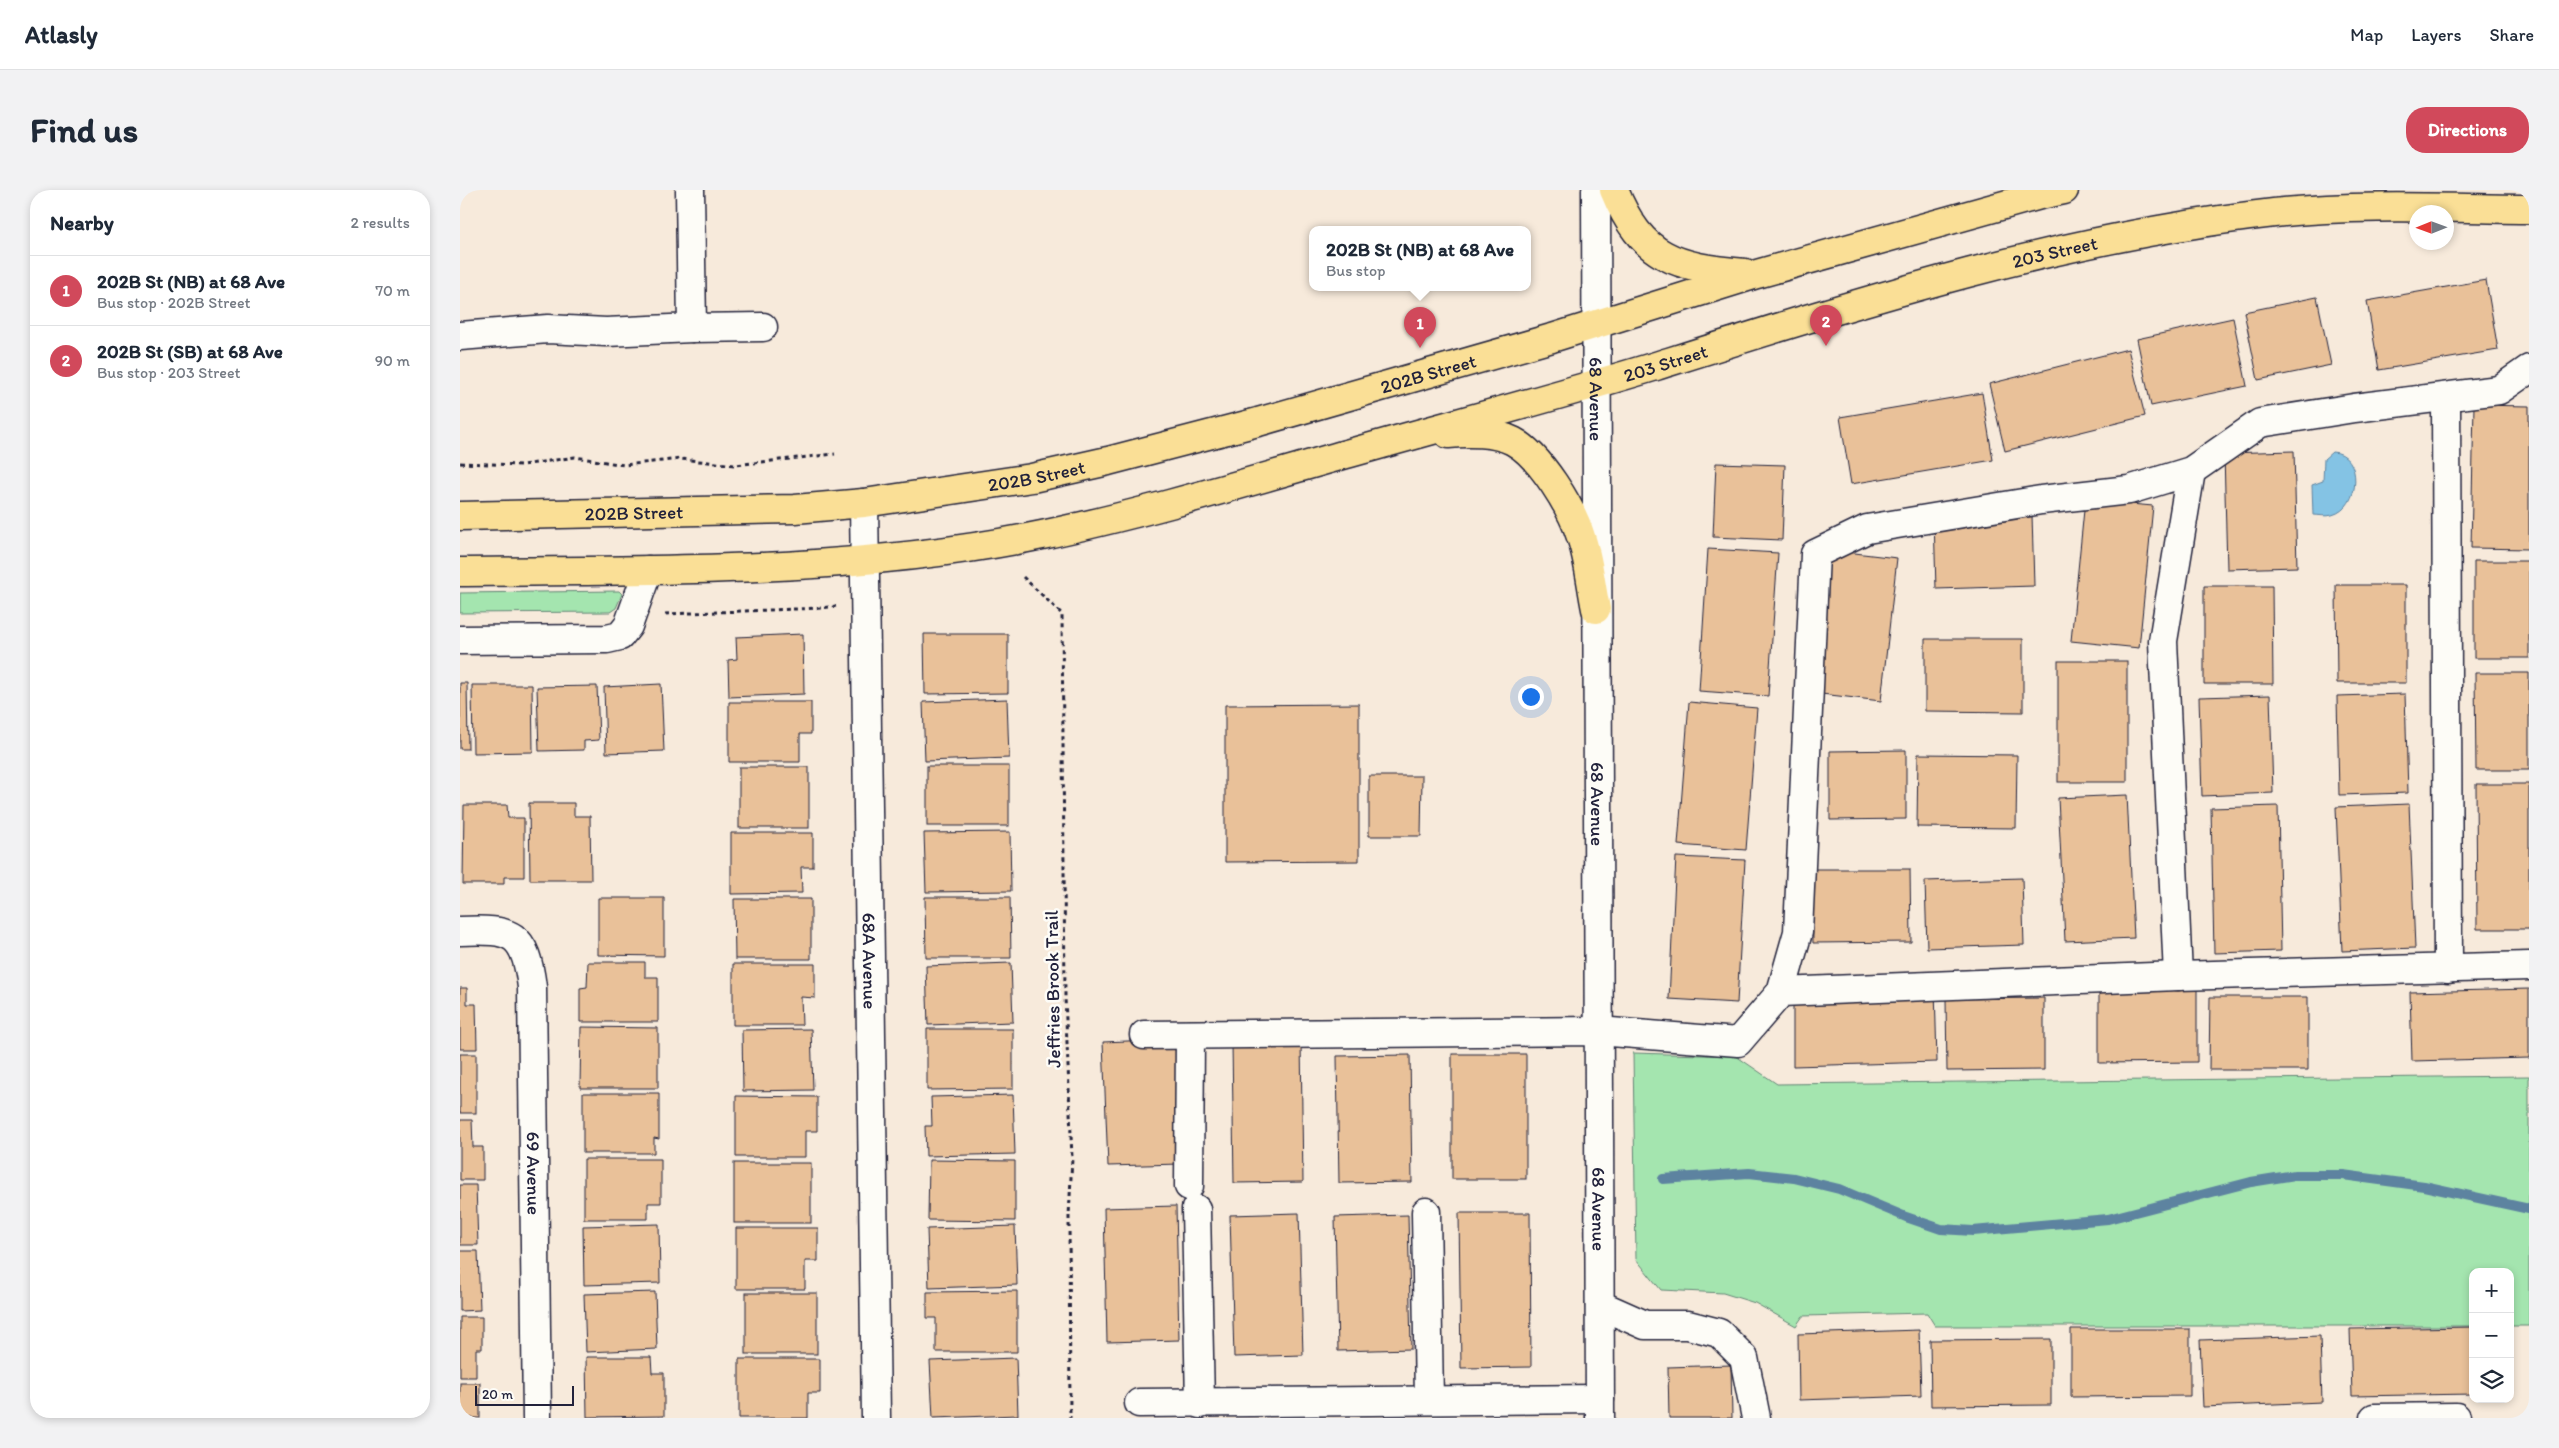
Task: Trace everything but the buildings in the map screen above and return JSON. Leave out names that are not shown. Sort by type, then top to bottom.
[{"type":"main road","points":[[1614,190],[1625,216],[1653,251],[1681,264],[1710,270],[1757,274]]},
{"type":"main road","points":[[1596,325],[1757,274],[2040,195],[2064,190]]},
{"type":"main road","name":"203 Street","points":[[1595,383],[1908,289],[2060,249],[2275,213],[2369,207],[2529,209]]},
{"type":"main road","name":"202B Street","points":[[460,516],[795,509],[864,504],[1032,478],[1108,461],[1258,422],[1596,325]]},
{"type":"main road","points":[[460,572],[648,570],[865,561],[1010,541],[1122,517],[1595,383]]},
{"type":"main road","points":[[1402,438],[1470,432],[1512,440],[1532,457],[1561,493],[1581,537],[1596,609]]},
{"type":"street","points":[[690,190],[692,328]]},
{"type":"street","name":"68 Avenue","points":[[1596,190],[1595,383],[1600,1408]]},
{"type":"street","points":[[460,336],[548,329],[606,332],[763,327]]},
{"type":"street","points":[[1144,1035],[1598,1031],[1738,1042],[1782,992],[1798,932],[1815,554],[1867,529],[2041,500],[2129,490],[2191,471],[2260,423],[2499,390],[2529,369]]},
{"type":"street","points":[[2446,397],[2448,969]]},
{"type":"street","points":[[2178,976],[2163,641],[2191,471]]},
{"type":"street","name":"68A Avenue","points":[[864,504],[876,1418]]},
{"type":"street","points":[[460,640],[606,639],[620,636],[628,626],[648,570]]},
{"type":"street","name":"69 Avenue","points":[[460,931],[488,930],[512,935],[523,947],[529,964],[532,987],[536,1418]]},
{"type":"street","points":[[1782,992],[2178,976],[2529,966]]},
{"type":"street","points":[[1190,1035],[1192,1198],[1200,1404]]},
{"type":"street","points":[[1426,1212],[1429,1400]]},
{"type":"street","points":[[1600,1305],[1645,1325],[1688,1324],[1719,1333],[1744,1358],[1756,1418]]},
{"type":"street","points":[[1139,1403],[1200,1404],[1429,1400],[1600,1408]]},
{"type":"street","points":[[2374,1418],[2456,1416]]},
{"type":"path","points":[[460,463],[523,465],[576,457],[624,465],[682,459],[734,465],[835,454]]},
{"type":"path","name":"Jeffries Brook Trail","points":[[1023,577],[1062,614],[1065,997],[1072,1158],[1069,1216],[1070,1418]]},
{"type":"green space","points":[[619,591],[622,594],[616,608],[610,612],[460,613],[460,593]]},
{"type":"green space","points":[[1633,1053],[1736,1056],[1777,1084],[2529,1076],[2529,1326],[2514,1326],[2514,1268],[2469,1268],[2469,1326],[1935,1326],[1927,1313],[1803,1316],[1796,1326],[1755,1303],[1723,1293],[1661,1290],[1636,1259]]},
{"type":"water","points":[[2332,452],[2342,455],[2350,461],[2355,481],[2353,492],[2349,502],[2342,510],[2330,516],[2313,515],[2312,485],[2323,481],[2324,459]]},
{"type":"waterway","points":[[1663,1179],[1749,1173],[1794,1178],[1839,1189],[1906,1217],[1941,1229],[1973,1231],[2108,1219],[2251,1182],[2295,1175],[2343,1175],[2424,1186],[2529,1209]]},
{"type":"place","name":"202B St (SB) at 68 Ave","points":[[1826,346]]},
{"type":"place","name":"202B St (NB) at 68 Ave","points":[[1420,348]]}]
